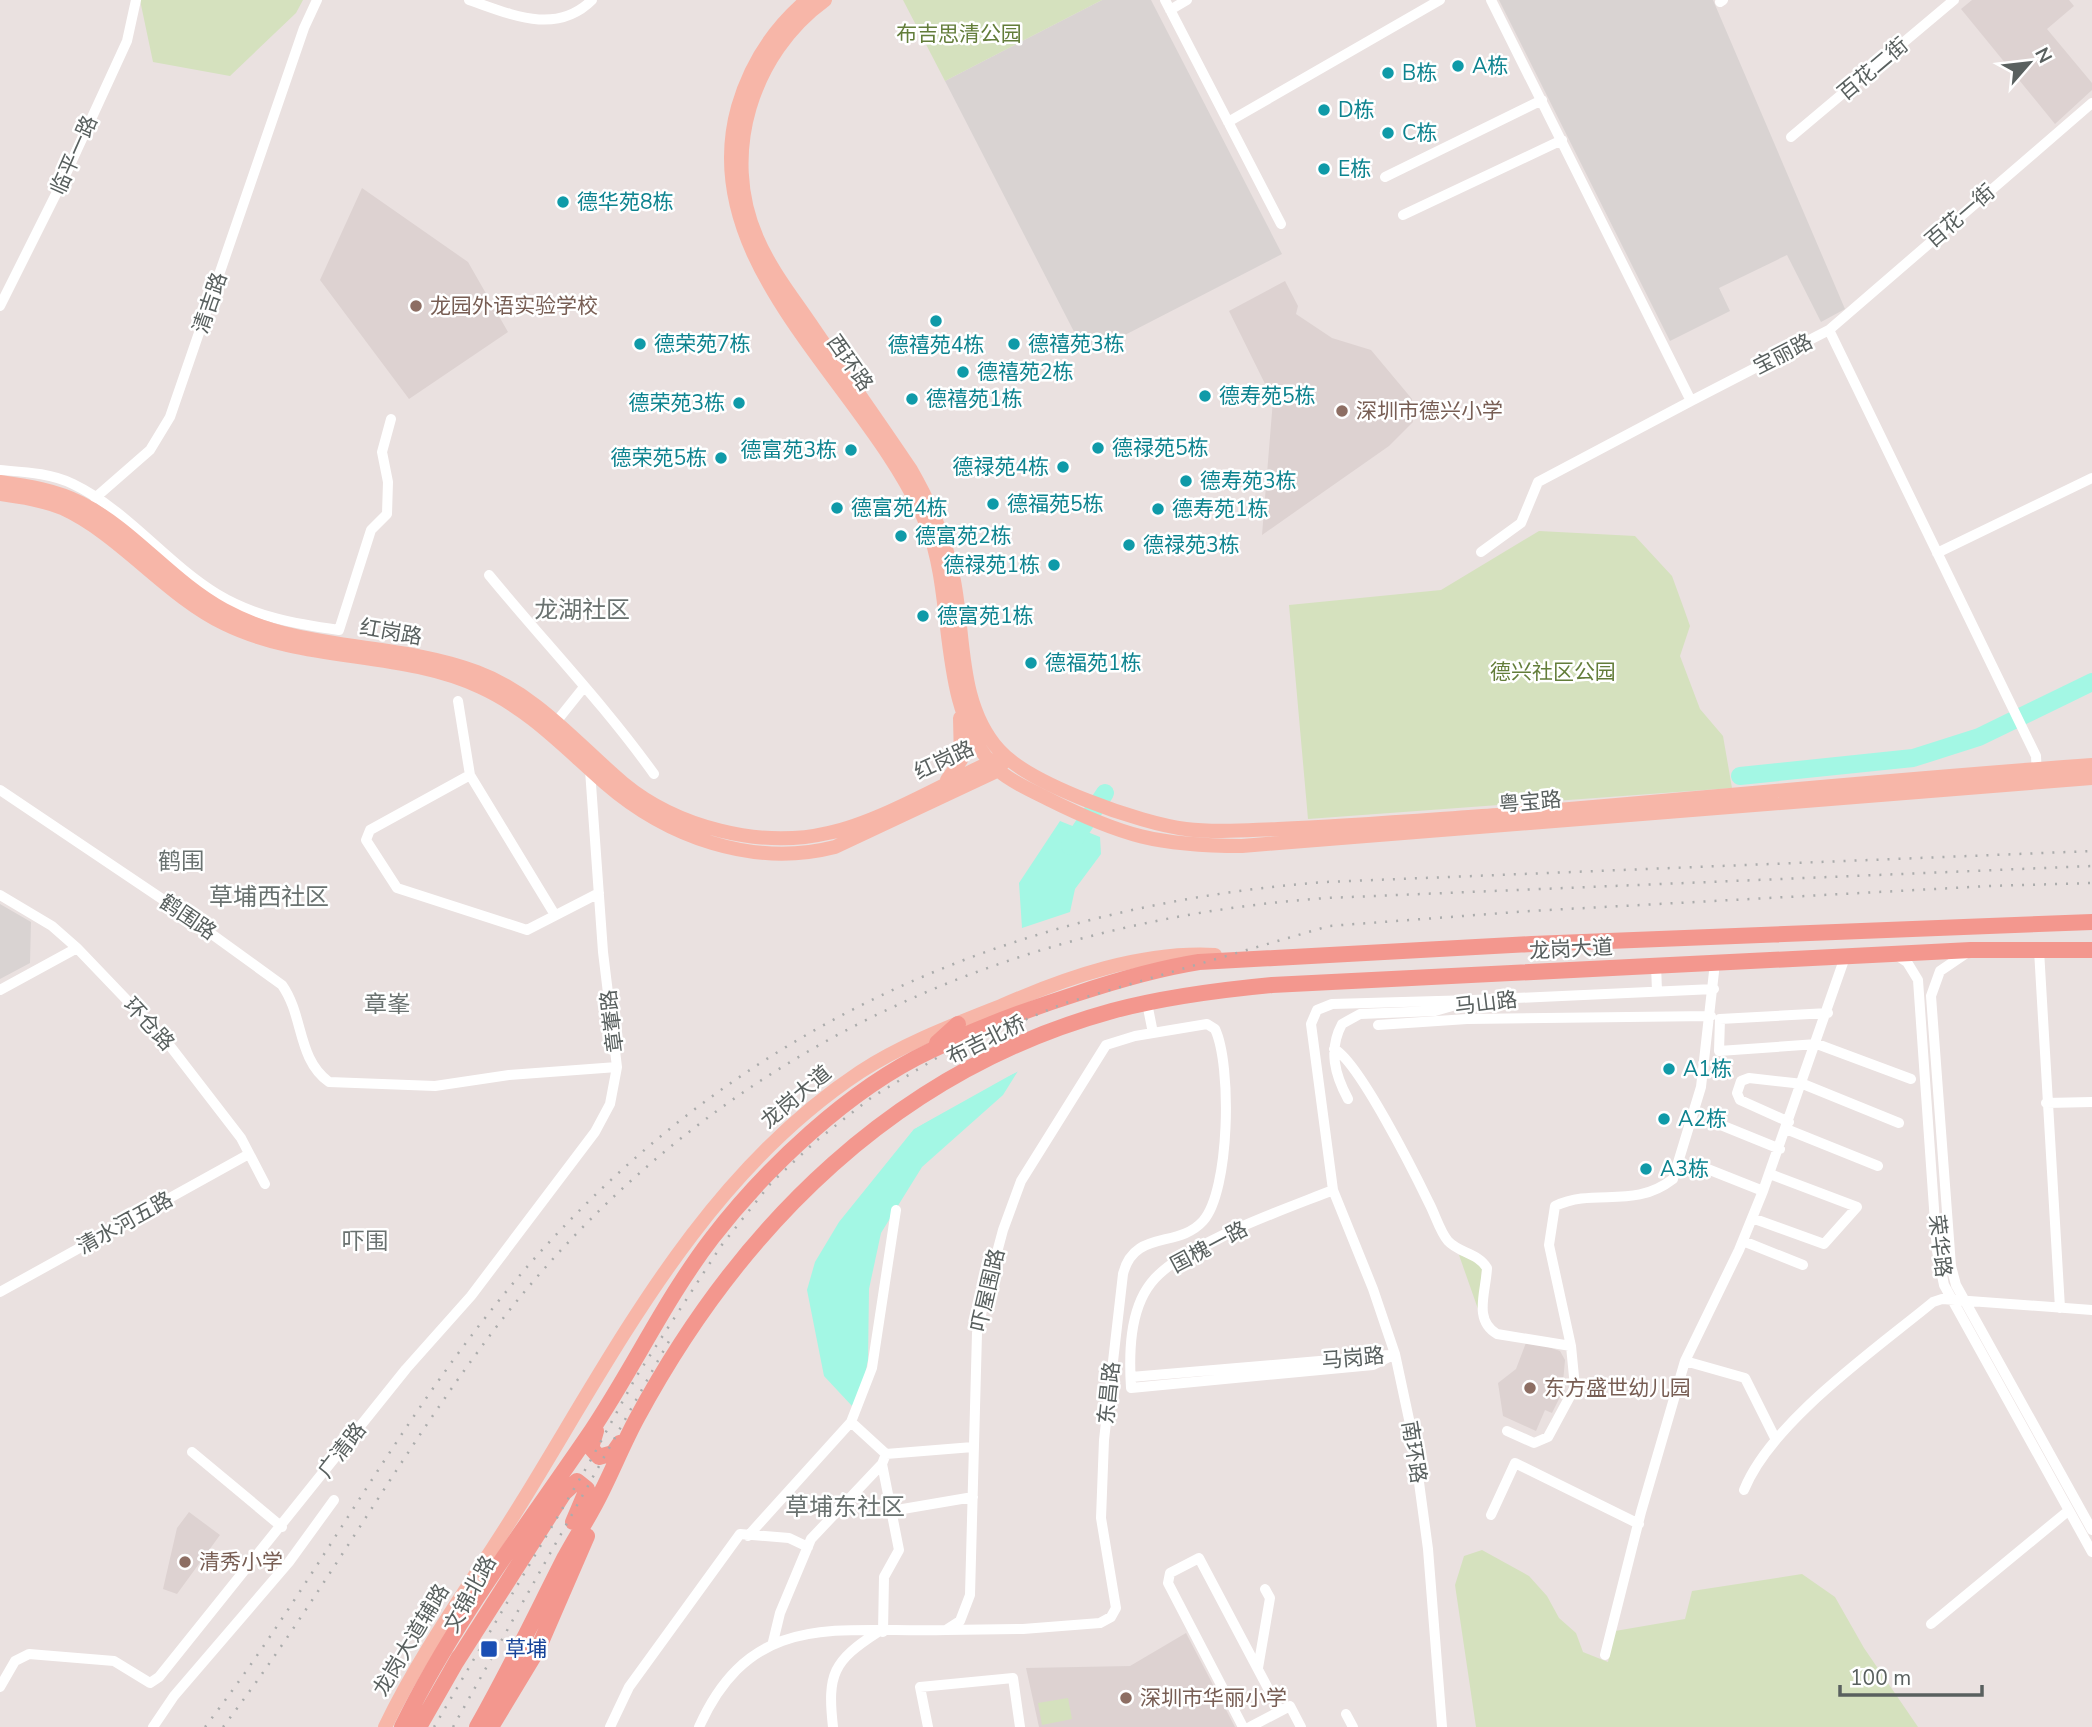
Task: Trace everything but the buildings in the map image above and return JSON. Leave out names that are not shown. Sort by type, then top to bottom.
[{"type":"highway","name":"龙岗大道","points":[[1076,993],[1147,970],[1199,962],[2092,922]]},
{"type":"highway","name":"龙岗大道","points":[[1057,1029],[1147,1003],[1272,985],[1971,950],[2092,950]]},
{"type":"highway","name":"布吉北桥","points":[[985,1028],[1076,993]]},
{"type":"highway","points":[[928,1051],[958,1024]]},
{"type":"highway","name":"龙岗大道","points":[[557,1481],[601,1416],[673,1294],[712,1238],[750,1193],[788,1155],[842,1109],[928,1051],[985,1028]]},
{"type":"highway","name":"布吉北桥","points":[[636,1419],[733,1269],[768,1226],[837,1158],[884,1121],[934,1090],[1020,1045],[1057,1029]]},
{"type":"highway","points":[[601,1416],[591,1448],[598,1457],[605,1458],[613,1453],[636,1419]]},
{"type":"highway","points":[[477,1727],[601,1493],[636,1419]]},
{"type":"highway","points":[[402,1727],[452,1634],[557,1481]]},
{"type":"highway","name":"文锦北路","points":[[419,1727],[557,1481]]},
{"type":"highway","points":[[455,1664],[564,1493],[573,1483],[582,1482],[587,1489],[585,1497],[537,1596],[503,1681]]},
{"type":"highway","points":[[491,1727],[538,1649],[583,1545],[601,1493]]},
{"type":"main road","name":"西环路","points":[[807,0],[772,36],[743,90],[731,150],[736,211],[759,268],[896,468],[919,509],[943,581],[958,692],[970,729],[994,766]]},
{"type":"main road","name":"西环路","points":[[825,0],[781,43],[754,94],[742,150],[747,208],[768,262],[911,470],[930,504],[954,579],[972,702],[982,726],[1004,756]]},
{"type":"main road","name":"红岗路","points":[[0,482],[47,490],[87,507],[189,587],[254,624],[300,638],[446,663],[477,671],[518,693],[648,801],[692,822],[738,833],[790,837],[827,834],[857,824],[941,785],[994,766]]},
{"type":"main road","name":"红岗路","points":[[0,494],[41,501],[71,513],[183,599],[243,633],[279,644],[434,672],[477,685],[521,710],[627,801],[675,830],[729,848],[785,854],[818,851],[850,842],[994,766],[1004,756]]},
{"type":"main road","points":[[941,785],[954,774],[961,760],[958,692]]},
{"type":"main road","name":"粤宝路","points":[[1004,756],[1109,810],[1137,820],[1185,829],[1353,826],[2037,776],[2092,778]]},
{"type":"main road","name":"粤宝路","points":[[994,766],[1061,806],[1106,826],[1165,844],[1242,846],[2037,776],[2092,765]]},
{"type":"main road","name":"龙岗大道","points":[[520,1505],[635,1315],[722,1196],[786,1131],[847,1081],[878,1061],[1030,993],[1138,961],[1191,954],[1261,958]]},
{"type":"main road","name":"龙岗大道辅路","points":[[385,1727],[443,1624],[520,1505]]},
{"type":"street","name":"临平一路","points":[[0,306],[65,176],[127,41],[136,0]]},
{"type":"street","name":"清吉路","points":[[95,498],[150,450],[170,417],[285,82],[317,0]]},
{"type":"street","points":[[469,0],[525,19],[549,21],[566,18],[592,0]]},
{"type":"street","points":[[1187,0],[1168,5],[1281,225]]},
{"type":"street","points":[[1228,122],[1440,0]]},
{"type":"street","points":[[1491,0],[1691,401]]},
{"type":"street","name":"百花二街","points":[[1791,137],[1954,0]]},
{"type":"street","points":[[1385,177],[1542,100]]},
{"type":"street","name":"百花一街","points":[[1829,330],[2092,103]]},
{"type":"street","points":[[1404,215],[1562,140]]},
{"type":"street","name":"宝丽路","points":[[1481,552],[1521,523],[1538,482],[1829,330],[2036,756],[2037,776]]},
{"type":"street","points":[[0,470],[61,479],[95,498],[184,571],[229,601],[273,618],[338,630],[372,530],[387,514],[388,482],[382,452],[391,419]]},
{"type":"street","points":[[1937,553],[2092,478]]},
{"type":"street","points":[[489,575],[618,723],[654,774]]},
{"type":"street","points":[[556,722],[584,687]]},
{"type":"street","points":[[458,701],[470,775],[555,915]]},
{"type":"street","name":"章輋路","points":[[329,1082],[435,1086],[509,1075],[617,1067],[599,893],[590,770]]},
{"type":"street","points":[[470,775],[370,830],[366,840],[397,888],[527,930],[599,893]]},
{"type":"street","name":"鹤围路","points":[[0,790],[198,923],[282,985],[292,1001],[312,1065],[329,1082]]},
{"type":"street","name":"环仓路","points":[[0,895],[52,926],[77,948],[167,1042],[241,1138],[265,1184]]},
{"type":"street","points":[[0,990],[77,948]]},
{"type":"street","name":"荣华路","points":[[1971,950],[1940,971],[1931,996],[1951,1266],[1965,1301],[2092,1530]]},
{"type":"street","points":[[2039,950],[2060,1308]]},
{"type":"street","name":"荣华路","points":[[1895,954],[1907,962],[1918,979],[1938,1261],[1951,1299],[2092,1552]]},
{"type":"street","points":[[1605,1655],[1685,1362],[1743,1241],[1780,1149],[1845,957]]},
{"type":"street","points":[[1507,1431],[1534,1443],[1548,1437],[1575,1387],[1571,1346],[1549,1245],[1555,1206],[1572,1198],[1618,1199],[1643,1195],[1673,1179],[1701,1087],[1715,963]]},
{"type":"street","points":[[1656,965],[1657,991]]},
{"type":"street","name":"马山路","points":[[1334,1049],[1337,1033],[1350,1017],[1435,1011],[1473,1000],[1714,989]]},
{"type":"street","name":"南环路","points":[[1442,1727],[1420,1483],[1395,1354],[1373,1289],[1333,1190],[1317,1085],[1312,1015],[1322,1006],[1332,1004],[1473,1000]]},
{"type":"street","points":[[1147,1003],[1153,1033]]},
{"type":"street","points":[[1828,1013],[1720,1019],[1719,1052],[1817,1044],[1911,1079]]},
{"type":"street","points":[[1378,1025],[1467,1019],[1711,1016]]},
{"type":"street","name":"吓屋围路","points":[[946,1630],[960,1621],[970,1595],[977,1333],[996,1254],[1021,1181],[1099,1052],[1114,1040],[1207,1024],[1215,1029],[1224,1054]]},
{"type":"street","points":[[1348,1099],[1335,1076],[1334,1049],[1342,1053],[1351,1066],[1392,1134],[1448,1241],[1483,1261],[1488,1268],[1482,1314],[1488,1329],[1497,1334],[1571,1346]]},
{"type":"street","name":"东昌路","points":[[946,1630],[1023,1629],[1100,1623],[1111,1618],[1116,1608],[1101,1518],[1104,1440],[1123,1274],[1131,1253],[1142,1246],[1185,1233],[1201,1223],[1211,1209],[1218,1192],[1222,1166],[1224,1054]]},
{"type":"street","name":"广清路","points":[[0,1687],[15,1661],[29,1654],[114,1661],[149,1683],[159,1677],[201,1629],[406,1369],[471,1296],[583,1150],[610,1104],[617,1067]]},
{"type":"street","points":[[1878,1166],[1788,1126],[1740,1100],[1737,1093],[1741,1081],[1749,1078],[1803,1084],[1899,1123]]},
{"type":"street","points":[[2046,1104],[2092,1102]]},
{"type":"street","points":[[1711,1121],[1780,1149]]},
{"type":"street","name":"清水河五路","points":[[0,1292],[250,1154]]},
{"type":"street","points":[[1700,1166],[1763,1191]]},
{"type":"street","points":[[1752,1218],[1824,1244],[1857,1207],[1770,1174]]},
{"type":"street","name":"国槐一路","points":[[1131,1382],[1133,1329],[1140,1304],[1150,1284],[1168,1266],[1216,1240],[1333,1190]]},
{"type":"street","points":[[748,1536],[851,1422],[872,1368],[896,1210]]},
{"type":"street","points":[[1743,1241],[1803,1265]]},
{"type":"street","points":[[1744,1490],[1752,1468],[1776,1440],[1828,1390],[1933,1302],[1951,1299],[2092,1310]]},
{"type":"street","name":"马岗路","points":[[1131,1382],[1395,1354]]},
{"type":"street","points":[[1685,1362],[1745,1378],[1776,1440]]},
{"type":"street","points":[[851,1422],[884,1459],[899,1550],[884,1577],[880,1632]]},
{"type":"street","points":[[773,1642],[780,1613],[811,1539],[884,1459],[973,1447]]},
{"type":"street","points":[[192,1452],[282,1527]]},
{"type":"street","points":[[1492,1516],[1515,1463],[1639,1524]]},
{"type":"street","points":[[891,1511],[973,1497]]},
{"type":"street","points":[[153,1727],[174,1696],[289,1562],[334,1500]]},
{"type":"street","points":[[1931,1624],[2068,1511]]},
{"type":"street","points":[[610,1727],[629,1687],[740,1534],[789,1538],[808,1546]]},
{"type":"street","points":[[1243,1727],[1168,1583],[1170,1573],[1199,1558],[1280,1711]]},
{"type":"street","points":[[1258,1668],[1270,1598],[1265,1589]]},
{"type":"street","points":[[699,1727],[728,1676],[773,1642],[823,1632],[946,1630]]},
{"type":"street","points":[[833,1727],[831,1685],[836,1667],[842,1658],[880,1632]]},
{"type":"street","points":[[928,1727],[920,1687],[1013,1678],[1020,1727]]},
{"type":"street","points":[[1257,1725],[1290,1706],[1301,1727]]},
{"type":"street","points":[[1346,1714],[1353,1727]]},
{"type":"shaded area","points":[[1102,0],[1151,0],[1282,254],[1086,355],[945,81]]},
{"type":"shaded area","points":[[1499,0],[1713,0],[1845,309],[1821,322],[1787,255],[1719,288],[1730,311],[1670,341]]},
{"type":"shaded area","points":[[1972,0],[2069,0],[2074,6],[2047,29],[2092,83],[2092,90],[2055,124],[1961,9]]},
{"type":"shaded area","name":"龙园外语实验学校","points":[[362,188],[468,262],[508,332],[409,399],[320,280]]},
{"type":"shaded area","name":"深圳市德兴小学","points":[[1285,281],[1298,306],[1296,314],[1332,338],[1371,350],[1412,399],[1413,422],[1389,446],[1262,535],[1273,400],[1229,311]]},
{"type":"shaded area","points":[[1060,821],[1100,837],[1101,854],[1075,889],[1070,912],[1022,928],[1019,883]]},
{"type":"shaded area","points":[[0,904],[31,922],[30,963],[0,979]]},
{"type":"shaded area","points":[[1018,1071],[1003,1095],[922,1167],[881,1233],[869,1289],[868,1360],[862,1389],[852,1406],[824,1376],[807,1290],[815,1262],[839,1222],[914,1129]]},
{"type":"shaded area","name":"东方盛世幼儿园","points":[[1527,1340],[1560,1351],[1565,1360],[1562,1393],[1552,1413],[1545,1410],[1536,1431],[1503,1416],[1498,1383],[1516,1369]]},
{"type":"shaded area","name":"清秀小学","points":[[189,1512],[220,1535],[177,1594],[163,1589],[177,1528]]},
{"type":"shaded area","name":"深圳市华丽小学","points":[[1186,1633],[1235,1727],[1039,1727],[1026,1668],[1130,1666]]},
{"type":"green space","points":[[140,0],[303,0],[296,13],[230,76],[153,62]]},
{"type":"green space","name":"布吉思清公园","points":[[903,0],[1102,0],[945,81]]},
{"type":"green space","name":"德兴社区公园","points":[[1539,531],[1635,536],[1672,576],[1690,626],[1680,656],[1700,709],[1723,736],[1732,788],[1308,819],[1289,605],[1441,590]]},
{"type":"green space","points":[[1459,1255],[1483,1259],[1478,1309]]},
{"type":"green space","points":[[1482,1550],[1529,1576],[1547,1596],[1559,1618],[1576,1633],[1583,1652],[1608,1662],[1615,1631],[1685,1619],[1692,1591],[1802,1574],[1835,1597],[1864,1648],[1918,1727],[1476,1727],[1455,1585],[1464,1556]]},
{"type":"green space","points":[[1068,1698],[1072,1719],[1042,1725],[1038,1703]]},
{"type":"pier","points":[[1017,1068],[1021,1070],[984,1087],[914,1129],[919,1122],[937,1111]]},
{"type":"waterway","points":[[1740,776],[1913,758],[1979,737],[2092,682]]},
{"type":"waterway","points":[[1070,846],[1105,793]]},
{"type":"railway","points":[[205,1727],[277,1626],[412,1418],[485,1318],[568,1222],[658,1138],[754,1067],[857,1007],[966,959],[1080,923],[1200,897],[1325,882],[2092,851]]},
{"type":"railway","points":[[223,1727],[293,1629],[458,1379],[494,1330],[575,1235],[664,1152],[760,1081],[862,1022],[970,974],[1084,938],[1203,912],[1326,898],[2092,866]]},
{"type":"railway","points":[[434,1727],[588,1465],[636,1377],[721,1246],[771,1183],[816,1141],[872,1097],[940,1056],[1062,1004],[1329,926],[1530,911],[1989,886],[2092,883]]},
{"type":"railway","points":[[453,1727],[669,1341]]},
{"type":"place","name":"A栋","points":[[1458,66]]},
{"type":"place","name":"B栋","points":[[1388,73]]},
{"type":"place","name":"D栋","points":[[1324,110]]},
{"type":"place","name":"C栋","points":[[1388,133]]},
{"type":"place","name":"E栋","points":[[1324,169]]},
{"type":"place","name":"德华苑8栋","points":[[563,202]]},
{"type":"place","name":"龙园外语实验学校","points":[[416,306]]},
{"type":"place","name":"德禧苑4栋","points":[[936,321]]},
{"type":"place","name":"德荣苑7栋","points":[[640,344]]},
{"type":"place","name":"德禧苑3栋","points":[[1014,344]]},
{"type":"place","name":"德禧苑2栋","points":[[963,372]]},
{"type":"place","name":"德寿苑5栋","points":[[1205,396]]},
{"type":"place","name":"德禧苑1栋","points":[[912,399]]},
{"type":"place","name":"德荣苑3栋","points":[[739,403]]},
{"type":"place","name":"深圳市德兴小学","points":[[1342,411]]},
{"type":"place","name":"德禄苑5栋","points":[[1098,448]]},
{"type":"place","name":"德富苑3栋","points":[[851,450]]},
{"type":"place","name":"德荣苑5栋","points":[[721,458]]},
{"type":"place","name":"德禄苑4栋","points":[[1063,467]]},
{"type":"place","name":"德寿苑3栋","points":[[1186,481]]},
{"type":"place","name":"德福苑5栋","points":[[993,504]]},
{"type":"place","name":"德富苑4栋","points":[[837,508]]},
{"type":"place","name":"德寿苑1栋","points":[[1158,509]]},
{"type":"place","name":"德富苑2栋","points":[[901,536]]},
{"type":"place","name":"德禄苑3栋","points":[[1129,545]]},
{"type":"place","name":"德禄苑1栋","points":[[1054,565]]},
{"type":"place","name":"德富苑1栋","points":[[923,616]]},
{"type":"place","name":"德福苑1栋","points":[[1031,663]]},
{"type":"place","name":"A1栋","points":[[1669,1069]]},
{"type":"place","name":"A2栋","points":[[1664,1119]]},
{"type":"place","name":"A3栋","points":[[1646,1169]]},
{"type":"place","name":"东方盛世幼儿园","points":[[1530,1388]]},
{"type":"place","name":"清秀小学","points":[[185,1562]]},
{"type":"place","name":"草埔","points":[[489,1649]]},
{"type":"place","name":"深圳市华丽小学","points":[[1126,1698]]},
{"type":"district","name":"龙湖社区","points":[[582,610]]},
{"type":"district","name":"鹤围","points":[[181,861]]},
{"type":"district","name":"草埔西社区","points":[[269,897]]},
{"type":"district","name":"章峯","points":[[387,1004]]},
{"type":"district","name":"吓围","points":[[365,1241]]},
{"type":"district","name":"草埔东社区","points":[[845,1507]]}]
